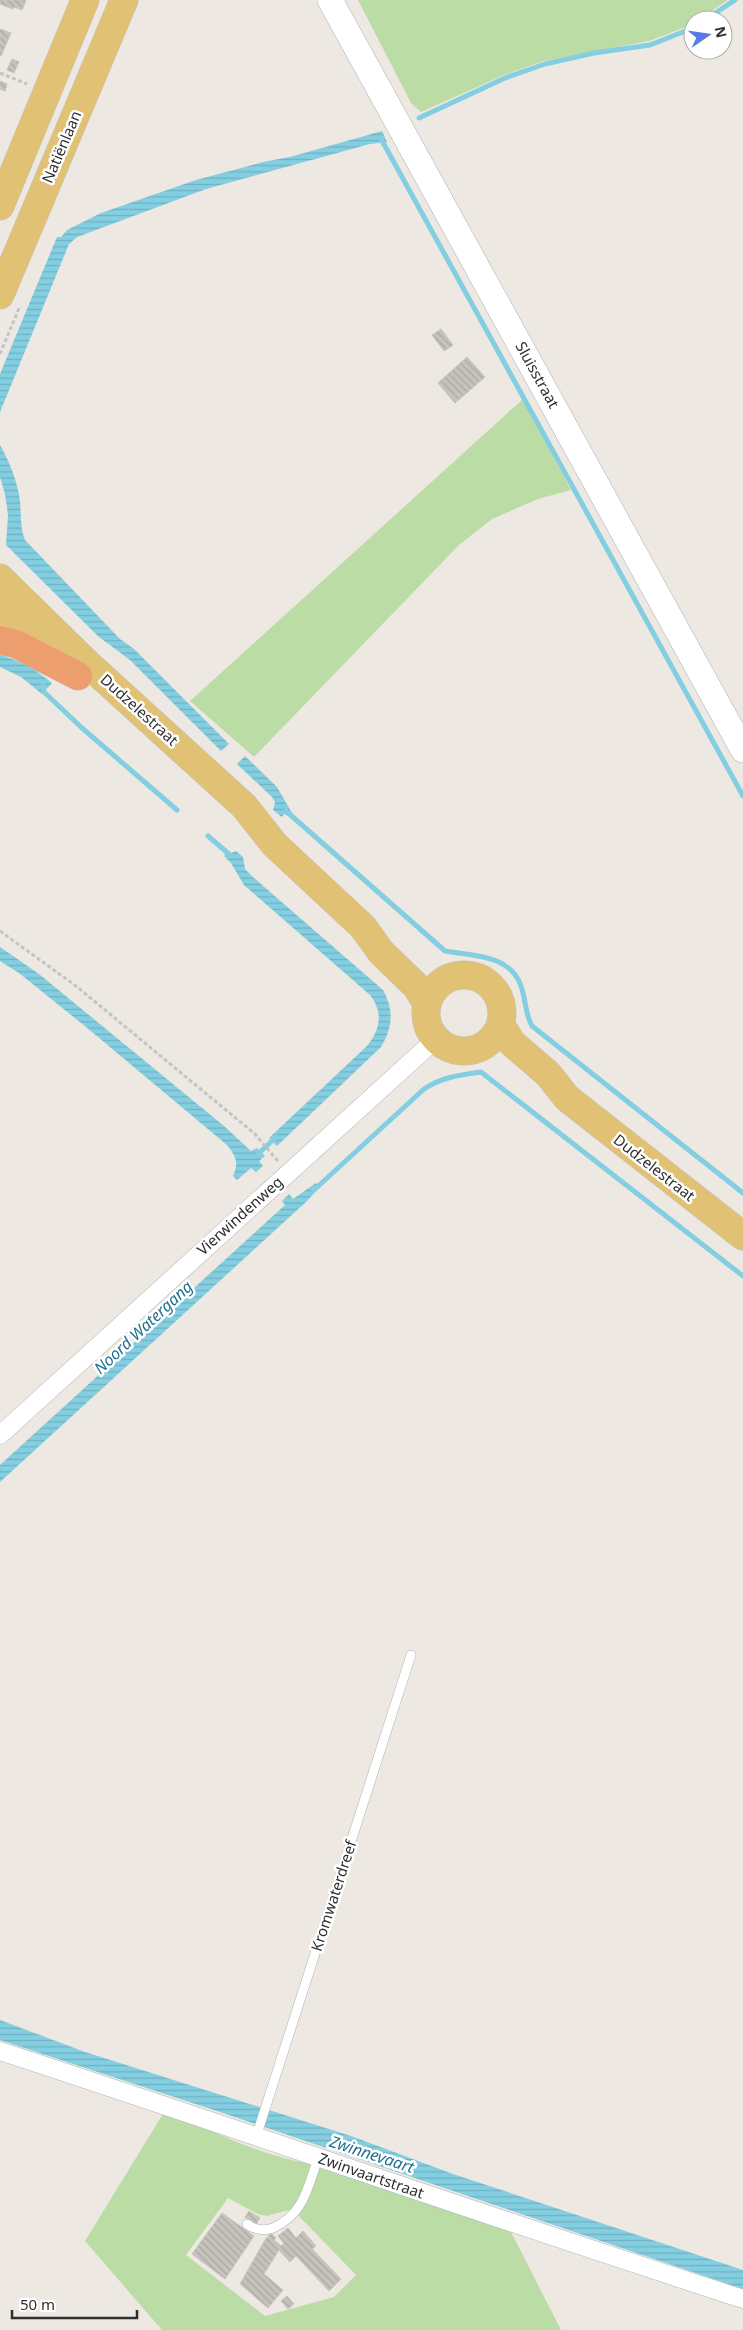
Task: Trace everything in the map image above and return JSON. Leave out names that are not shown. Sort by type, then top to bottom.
[{"type":"highway","points":[[0,640],[16,644],[78,676]]},
{"type":"main road","points":[[0,206],[85,0]]},
{"type":"main road","name":"Natiënlaan","points":[[0,295],[124,0]]},
{"type":"main road","name":"Dudzelestraat","points":[[0,578],[89,665],[244,806],[275,845],[363,927],[381,952],[416,986],[427,1003]]},
{"type":"main road","name":"Dudzelestraat","points":[[0,609],[78,676],[233,817],[275,845]]},
{"type":"main road","name":"Dudzelestraat","points":[[363,927],[389,940],[427,972],[446,979]]},
{"type":"main road","points":[[460,975],[476,976],[489,984],[498,995],[503,1010],[501,1025],[494,1038],[484,1046],[472,1051],[459,1051],[446,1047],[436,1039],[429,1028],[426,1014],[427,1003],[434,989],[446,979],[460,975]]},
{"type":"main road","name":"Dudzelestraat","points":[[501,1025],[512,1043],[548,1074],[567,1098],[743,1236]]},
{"type":"main road","name":"Dudzelestraat","points":[[484,1046],[538,1087],[567,1098]]},
{"type":"street","name":"Sluisstraat","points":[[330,0],[743,750]]},
{"type":"street","name":"Vierwindenweg","points":[[0,1435],[436,1039]]},
{"type":"street","name":"Zwinvaartstraat","points":[[0,2051],[258,2133],[318,2158],[508,2223],[743,2299]]},
{"type":"lane","name":"Kromwaterdreef","points":[[258,2133],[411,1655]]},
{"type":"lane","points":[[247,2224],[257,2229],[270,2229],[296,2213],[304,2198],[318,2158]]},
{"type":"path","points":[[0,73],[28,84]]},
{"type":"path","points":[[0,931],[69,981],[254,1133],[274,1155]]},
{"type":"green space","points":[[358,0],[728,0],[713,10],[683,10],[683,28],[649,41],[544,61],[504,75],[421,112],[411,103]]},
{"type":"green space","points":[[523,399],[571,490],[538,499],[492,519],[459,545],[254,757],[190,701]]},
{"type":"green space","points":[[166,2109],[246,2146],[310,2164],[332,2166],[509,2228],[561,2330],[162,2330],[85,2241]],"holes":[[[228,2198],[258,2214],[267,2216],[289,2210],[296,2213],[356,2275],[334,2297],[265,2316],[186,2255]]]},
{"type":"water","points":[[382,131],[387,142],[370,144],[206,189],[77,237],[69,244],[0,412],[0,374],[57,237],[61,237],[67,230],[101,213],[196,180],[263,162],[290,157]]},
{"type":"water","points":[[0,445],[10,465],[17,486],[21,525],[25,540],[120,639],[134,649],[229,744],[221,751],[130,660],[99,637],[6,545],[8,515],[0,477]]},
{"type":"water","points":[[0,654],[31,667],[52,683],[42,694],[21,677],[0,667]]},
{"type":"water","points":[[245,756],[277,787],[292,813],[289,816],[284,814],[282,817],[273,810],[275,802],[272,797],[237,764]]},
{"type":"water","points":[[227,851],[231,853],[236,851],[243,857],[245,869],[254,878],[383,990],[389,1005],[390,1025],[381,1047],[277,1146],[269,1138],[367,1046],[375,1034],[379,1015],[370,995],[244,885],[231,863],[224,856]]},
{"type":"water","points":[[0,947],[39,974],[224,1126],[251,1151],[257,1148],[265,1156],[259,1161],[263,1166],[256,1172],[251,1168],[237,1180],[233,1176],[236,1160],[227,1145],[86,1027],[19,973],[0,961]]},
{"type":"water","points":[[316,1183],[320,1187],[306,1202],[0,1482],[0,1465],[285,1205],[282,1201],[289,1194],[293,1199]]},
{"type":"water","name":"Zwinnevaart","points":[[0,2020],[85,2052],[351,2136],[453,2174],[743,2270],[743,2289],[223,2113],[0,2040]]},
{"type":"building","points":[[0,0],[26,0],[22,10],[0,4]]},
{"type":"building","points":[[0,29],[11,33],[1,56],[0,56]]},
{"type":"building","points":[[12,59],[19,62],[14,73],[7,70]]},
{"type":"building","points":[[0,81],[7,84],[5,91],[0,89]]},
{"type":"building","points":[[441,329],[453,345],[444,351],[432,335]]},
{"type":"building","points":[[467,357],[485,377],[455,403],[438,383]]},
{"type":"building","points":[[249,2211],[260,2218],[256,2224],[245,2217]]},
{"type":"building","points":[[222,2213],[254,2236],[225,2279],[192,2254]]},
{"type":"building","points":[[288,2228],[296,2238],[303,2231],[316,2246],[312,2249],[341,2279],[329,2291],[296,2256],[290,2262],[279,2250],[264,2274],[283,2290],[268,2308],[240,2284],[271,2233],[276,2238],[274,2240],[281,2246],[284,2243],[278,2236]]},
{"type":"building","points":[[287,2296],[294,2304],[288,2309],[281,2301]]},
{"type":"waterway","points":[[720,10],[735,0]]},
{"type":"waterway","points":[[419,118],[505,78],[545,64],[594,53],[650,45],[683,32]]},
{"type":"waterway","points":[[380,137],[743,796]]},
{"type":"waterway","points":[[43,686],[44,692],[82,728],[177,810]]},
{"type":"waterway","points":[[286,811],[445,951],[489,958],[508,968],[516,976],[521,986],[532,1026],[743,1193]]},
{"type":"waterway","points":[[208,836],[230,855]]},
{"type":"waterway","points":[[314,1190],[424,1089],[444,1079],[481,1072],[743,1276]]},
{"type":"waterway","points":[[257,1155],[276,1137]]},
{"type":"water label","name":"Noord Watergang","points":[[143,1327]]}]
